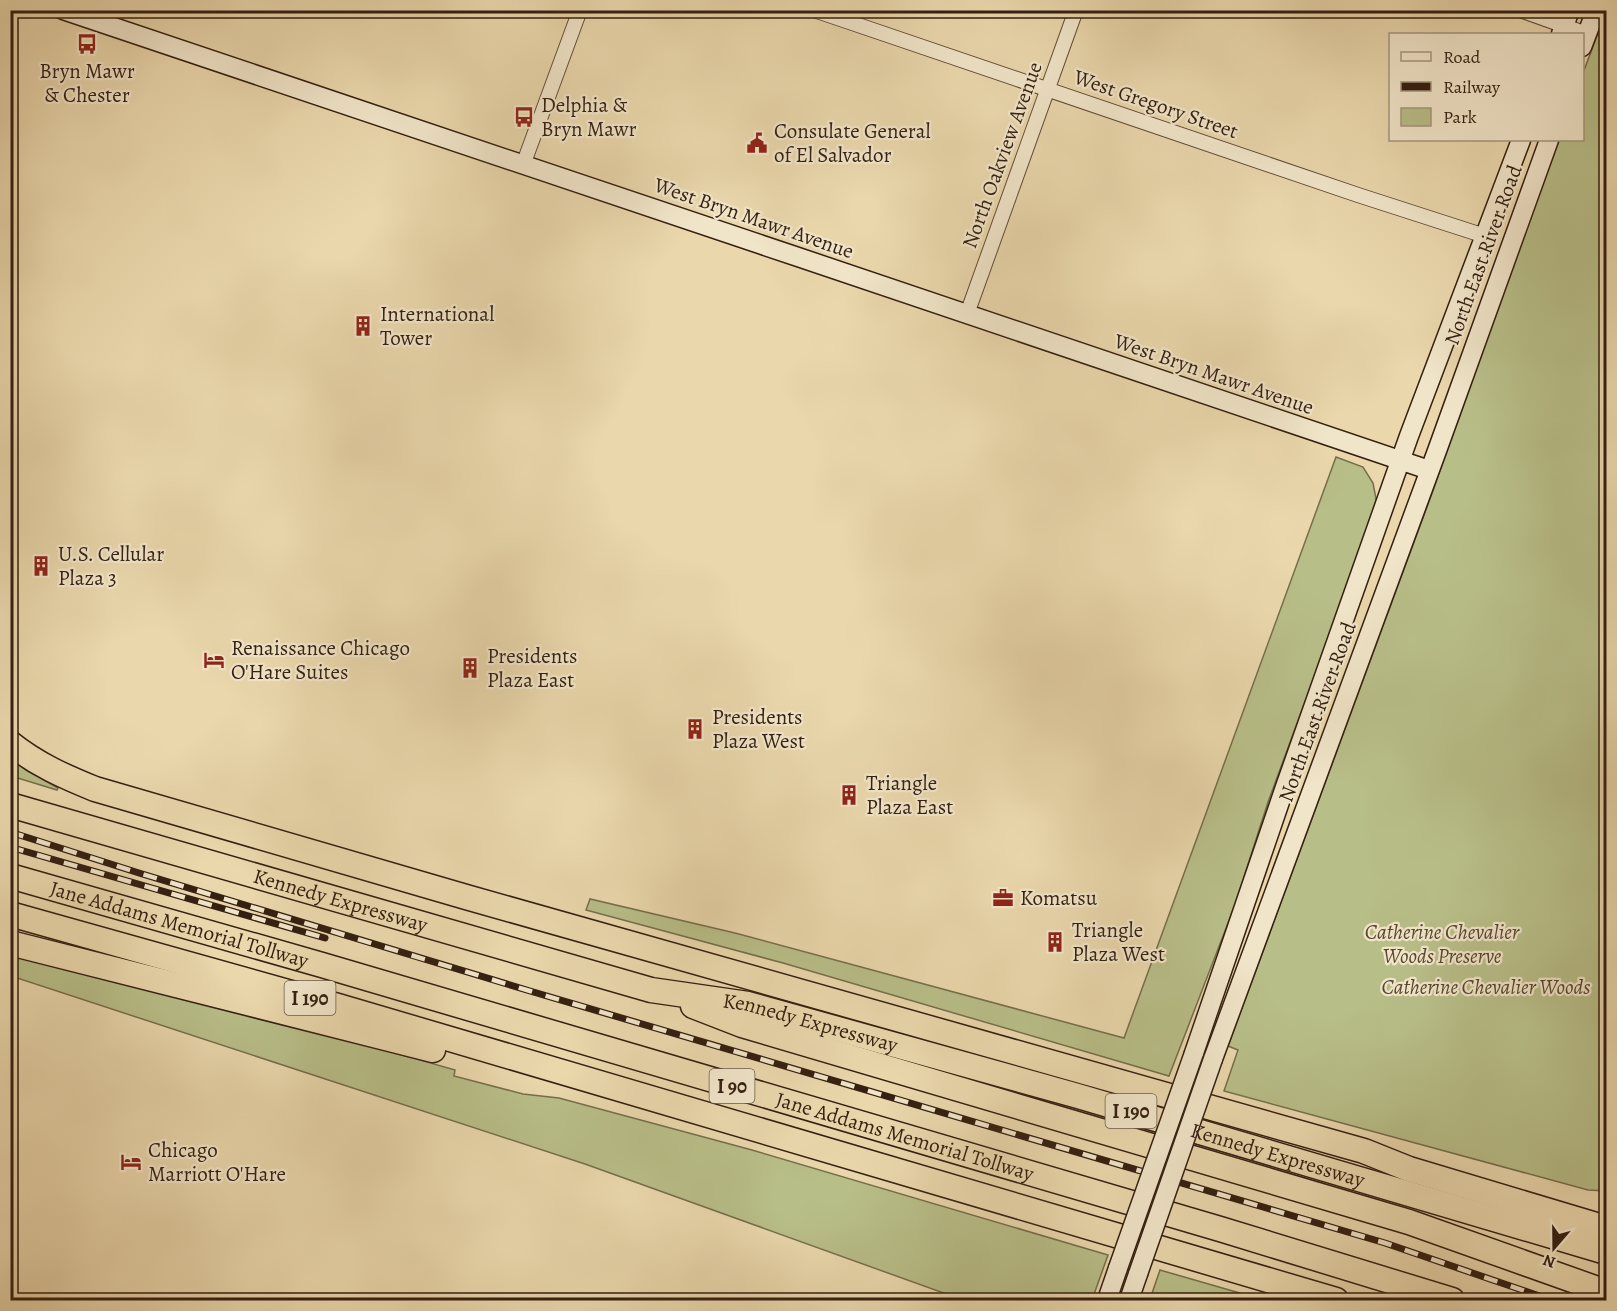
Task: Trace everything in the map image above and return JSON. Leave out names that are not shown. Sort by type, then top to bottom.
[{"type":"highway","points":[[10,743],[62,776],[95,789],[465,897],[1364,1151],[1408,1159],[1606,1211]]},
{"type":"highway","name":"Kennedy Expressway","points":[[10,804],[651,990],[747,1004],[1078,1096],[1606,1252]]},
{"type":"highway","name":"Jane Addams Memorial Tollway","points":[[10,876],[322,965],[1220,1229],[1452,1300]]},
{"type":"highway","name":"I 190","points":[[10,914],[338,1006],[1336,1300]]},
{"type":"highway","points":[[10,943],[428,1049],[608,1086]]},
{"type":"highway","points":[[651,990],[742,1025],[1409,1222],[1606,1292]]},
{"type":"highway","points":[[1364,1151],[1409,1169],[1606,1228]]},
{"type":"main road","points":[[1585,40],[1596,10]]},
{"type":"main road","name":"West Bryn Mawr Avenue","points":[[73,12],[1429,470]]},
{"type":"main road","name":"North East River Road","points":[[1107,1300],[1401,461],[1521,141]]},
{"type":"main road","name":"North East River Road","points":[[1129,1300],[1213,1059],[1549,141]]},
{"type":"street","points":[[523,165],[580,10]]},
{"type":"street","name":"West Gregory Street","points":[[814,10],[1485,236]]},
{"type":"street","name":"North Oakview Avenue","points":[[967,314],[1076,10]]},
{"type":"street","points":[[1520,10],[1565,24]]},
{"type":"green space","name":"Catherine Chevalier Woods","points":[[1606,12],[1606,1191],[1588,1190],[1224,1091],[1238,1050],[1228,1046],[1434,488],[1501,291],[1557,141],[1584,141],[1584,70]]},
{"type":"green space","points":[[1336,457],[1363,467],[1373,483],[1377,504],[1268,802],[1235,905],[1169,1076],[783,963],[586,910],[590,899],[735,933],[1124,1038]]},
{"type":"green space","points":[[10,758],[58,788],[57,790],[11,776]]},
{"type":"green space","points":[[10,954],[399,1054],[455,1070],[454,1076],[523,1094],[559,1098],[752,1150],[1108,1255],[1092,1300],[963,1300],[585,1164],[11,976]]},
{"type":"green space","points":[[1160,1270],[1264,1300],[1140,1300],[1141,1297],[1150,1299]]},
{"type":"railway","points":[[10,832],[530,991],[1385,1243],[1551,1300]]},
{"type":"railway","points":[[10,847],[325,938]]},
{"type":"place","name":"Bryn Mawr & Chester","points":[[87,44]]},
{"type":"place","name":"Delphia & Bryn Mawr","points":[[524,117]]},
{"type":"place","name":"Consulate General of El Salvador","points":[[757,143]]},
{"type":"place","name":"International Tower","points":[[363,326]]},
{"type":"place","name":"U.S. Cellular Plaza 3","points":[[41,566]]},
{"type":"place","name":"Renaissance Chicago O'Hare Suites","points":[[214,660]]},
{"type":"place","name":"Presidents Plaza East","points":[[470,668]]},
{"type":"place","name":"Presidents Plaza West","points":[[695,729]]},
{"type":"place","name":"Triangle Plaza East","points":[[849,795]]},
{"type":"place","name":"Komatsu","points":[[1003,898]]},
{"type":"place","name":"Triangle Plaza West","points":[[1055,942]]},
{"type":"place","name":"Chicago Marriott O'Hare","points":[[131,1162]]},
{"type":"park label","name":"Catherine Chevalier Woods Preserve","points":[[1442,944]]}]
